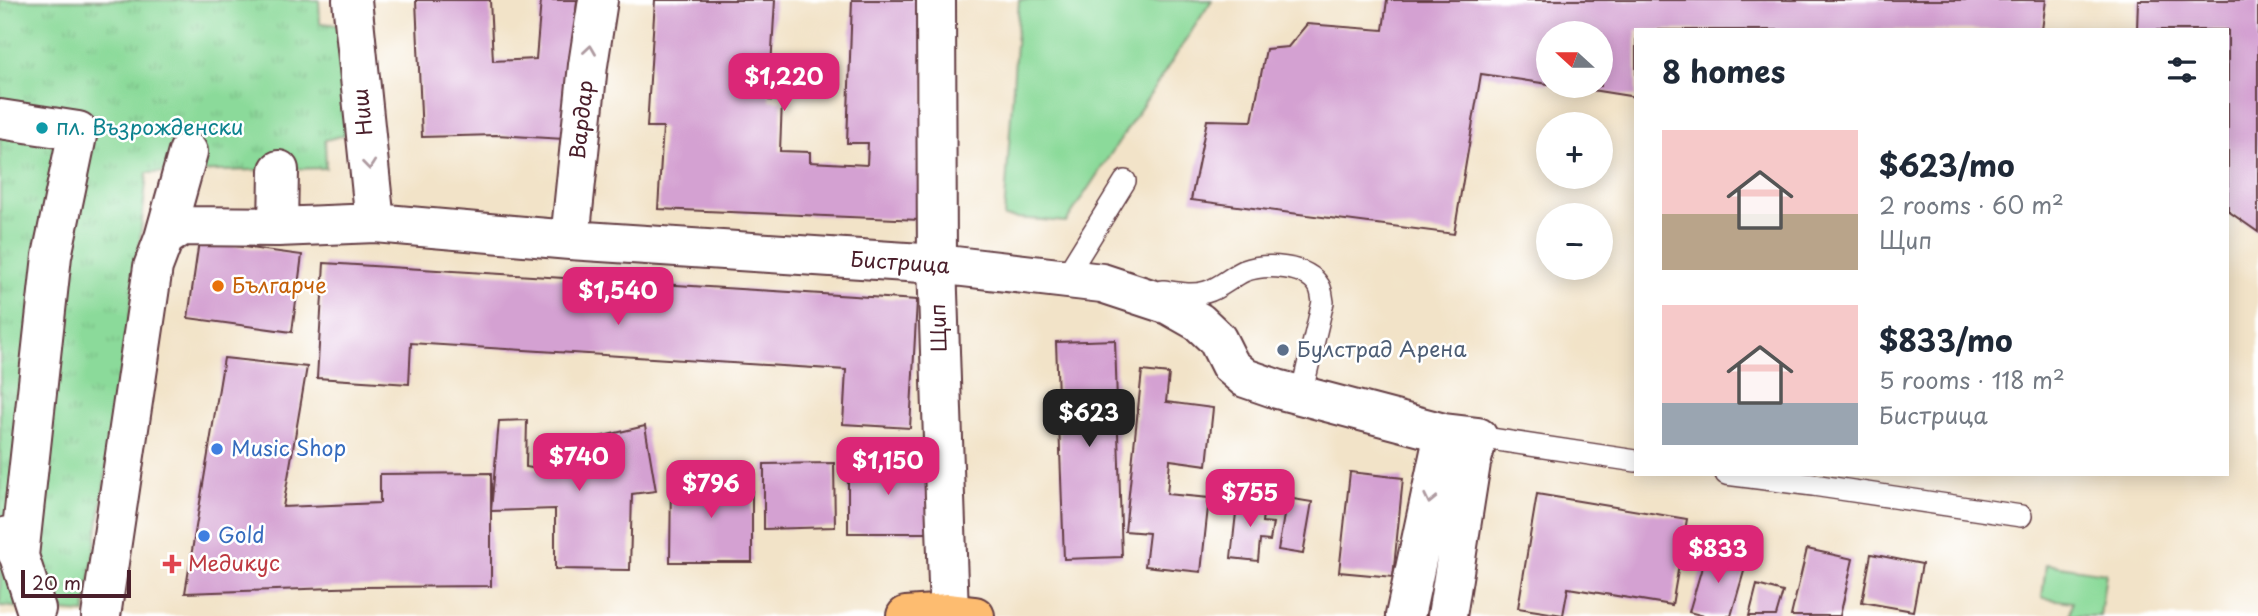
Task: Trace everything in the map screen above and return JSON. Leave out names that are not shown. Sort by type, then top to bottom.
[{"type":"main road","points":[[906,616],[962,615]]},
{"type":"street","name":"Ниш","points":[[352,0],[375,223]]},
{"type":"street","name":"Вардар","points":[[570,240],[588,65],[598,0]]},
{"type":"street","name":"Щип","points":[[936,0],[937,264],[962,615]]},
{"type":"street","points":[[0,119],[78,131],[52,256],[19,556]]},
{"type":"street","points":[[101,616],[153,267],[164,239],[188,152]]},
{"type":"street","points":[[278,227],[279,170]]},
{"type":"street","name":"Бистрица","points":[[164,239],[183,226],[278,227],[375,223],[570,240],[937,264],[1084,281],[1168,305],[1199,322],[1217,339],[1230,365],[1245,378],[1301,395],[1461,435]]},
{"type":"street","points":[[1405,616],[1461,435]]},
{"type":"street","points":[[1447,616],[1471,463],[1461,435]]},
{"type":"street","points":[[0,520],[19,556],[36,609]]},
{"type":"lane","points":[[1125,181],[1084,281],[1193,295],[1209,292],[1242,272],[1258,267],[1277,266],[1312,278],[1320,288],[1323,302],[1301,395]]},
{"type":"lane","points":[[1461,435],[1634,461]]},
{"type":"lane","points":[[1742,476],[2021,516]]},
{"type":"green space","points":[[0,0],[319,0],[320,23],[349,26],[349,134],[325,140],[326,168],[147,173],[137,268],[85,613],[0,606]]},
{"type":"green space","points":[[1019,0],[1212,0],[1066,222],[1004,217]]},
{"type":"green space","points":[[2046,564],[2106,573],[2100,616],[2070,616],[2072,602],[2042,598]]},
{"type":"building","points":[[416,0],[490,0],[493,61],[536,59],[541,0],[577,0],[564,139],[496,135],[422,137]]},
{"type":"building","points":[[655,0],[775,0],[769,100],[782,101],[780,151],[810,152],[810,162],[867,165],[868,143],[847,143],[852,0],[928,0],[920,220],[658,209],[663,127],[647,127]]},
{"type":"building","points":[[1387,0],[2046,0],[2042,28],[1634,28],[1634,97],[1614,94],[1614,21],[1536,21],[1536,82],[1481,74],[1454,234],[1191,200],[1207,120],[1252,121],[1266,49],[1288,47],[1307,24],[1383,30]]},
{"type":"building","points":[[2138,0],[2258,0],[2258,232],[2229,212],[2229,28],[2137,28]]},
{"type":"building","points":[[199,241],[302,255],[292,332],[188,318]]},
{"type":"building","points":[[324,263],[917,300],[910,428],[843,424],[846,370],[411,343],[409,384],[317,378]]},
{"type":"building","points":[[1115,340],[1122,557],[1064,559],[1056,342]]},
{"type":"building","points":[[224,358],[307,367],[283,507],[380,503],[380,474],[491,473],[491,586],[185,593]]},
{"type":"building","points":[[1142,371],[1169,374],[1166,402],[1213,408],[1207,465],[1170,460],[1167,494],[1209,498],[1201,572],[1145,566],[1149,533],[1125,531]]},
{"type":"building","points":[[527,420],[526,467],[554,472],[561,446],[645,426],[656,491],[632,494],[630,570],[555,569],[555,509],[491,511],[499,421]]},
{"type":"building","points":[[928,460],[928,533],[848,533],[848,461]]},
{"type":"building","points":[[834,463],[835,527],[764,529],[764,464]]},
{"type":"building","points":[[1350,472],[1403,478],[1393,577],[1339,572]]},
{"type":"building","points":[[671,478],[752,478],[752,562],[670,562]]},
{"type":"building","points":[[1537,494],[1687,519],[1672,605],[1568,588],[1563,615],[1518,608]]},
{"type":"building","points":[[1238,495],[1265,499],[1262,522],[1273,523],[1270,541],[1260,540],[1258,561],[1231,558]]},
{"type":"building","points":[[1287,498],[1312,502],[1303,554],[1278,550]]},
{"type":"building","points":[[1807,549],[1853,559],[1840,616],[1791,616]]},
{"type":"building","points":[[1707,550],[1747,561],[1731,616],[1704,616],[1689,612]]},
{"type":"building","points":[[1871,554],[1922,564],[1913,611],[1862,602]]},
{"type":"building","points":[[1757,585],[1783,592],[1776,616],[1749,616]]},
{"type":"place","name":"пл. Възрожденски","points":[[42,128]]},
{"type":"place","name":"Българче","points":[[218,286]]},
{"type":"place","name":"Булстрад Арена","points":[[1283,350]]},
{"type":"place","name":"Music Shop","points":[[217,449]]},
{"type":"place","name":"Gold","points":[[204,536]]},
{"type":"place","name":"Медикус","points":[[172,564]]}]
